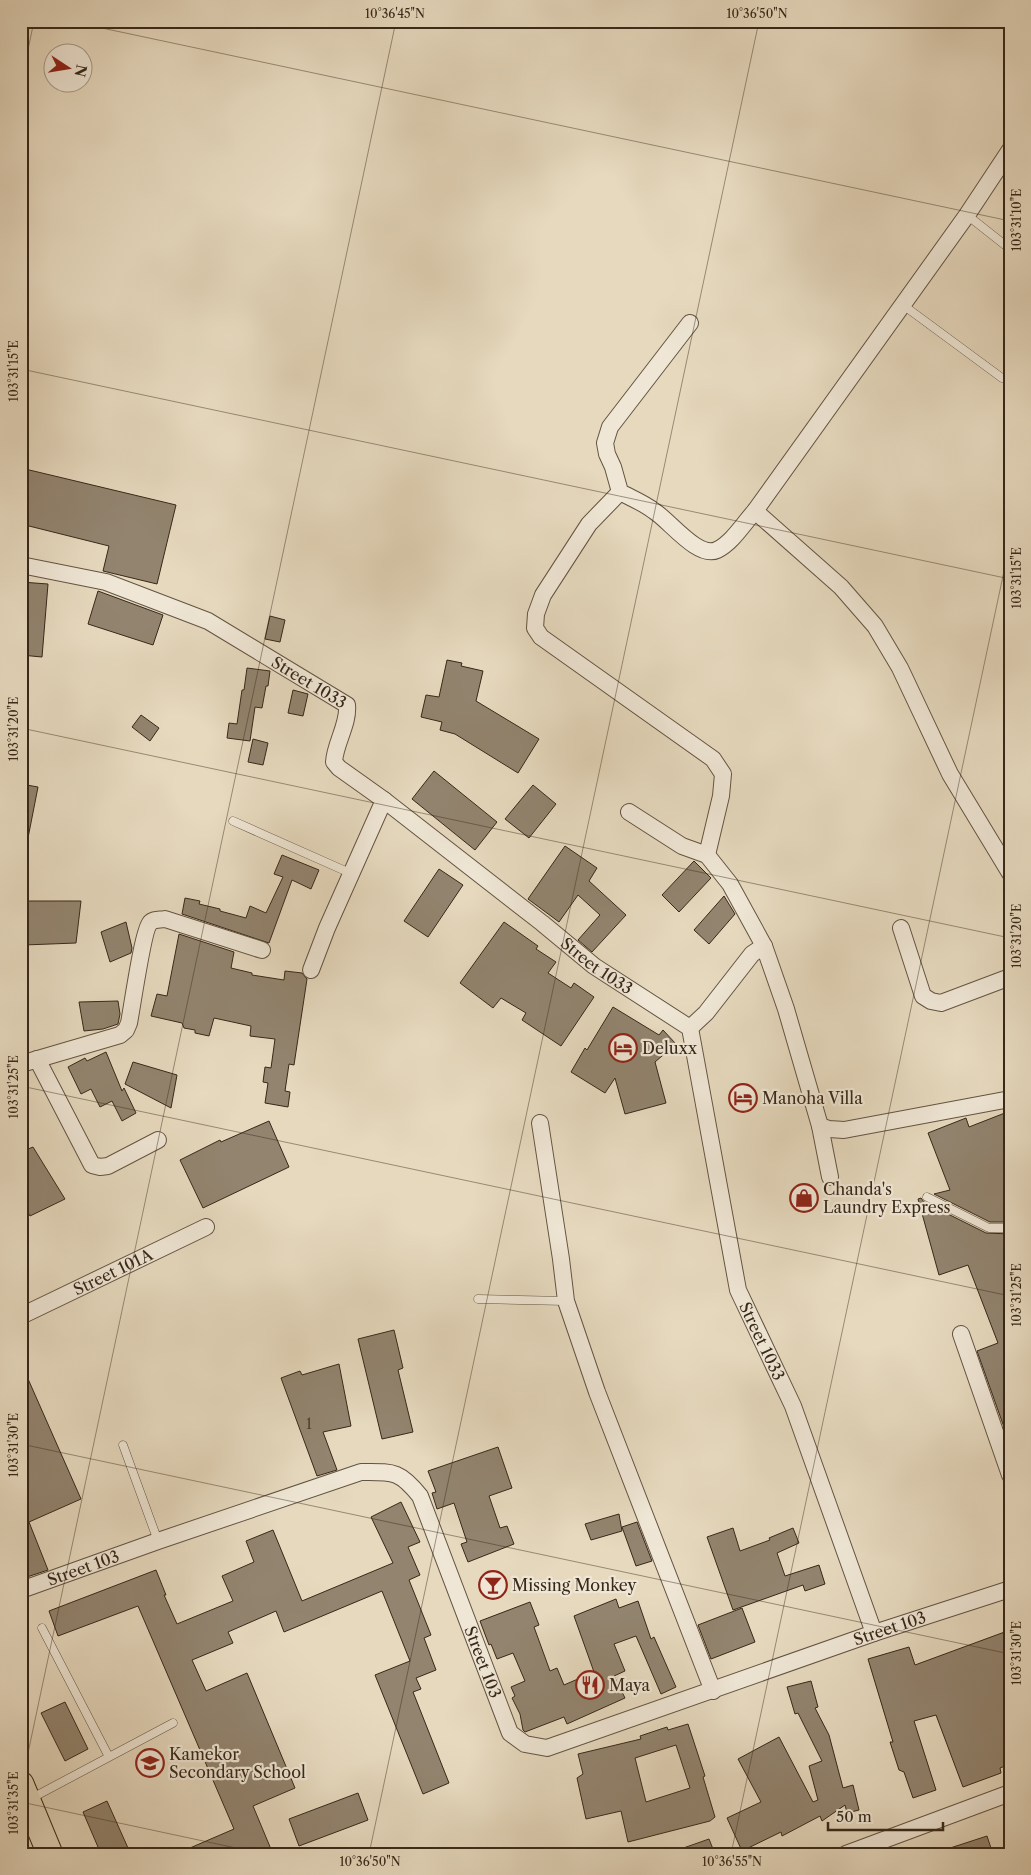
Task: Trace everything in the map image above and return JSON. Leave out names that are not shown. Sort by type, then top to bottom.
[{"type":"main road","points":[[24,1796],[50,1854]]},
{"type":"street","points":[[690,323],[610,427],[605,443],[620,492],[655,511],[676,530],[703,550],[716,551],[726,544],[755,511],[967,215],[1010,150]]},
{"type":"street","points":[[620,492],[589,524],[543,595],[536,614],[536,628],[541,637],[713,759],[723,774],[722,796],[707,855]]},
{"type":"street","points":[[755,511],[841,587],[875,626],[900,668],[950,774],[1010,873]]},
{"type":"street","name":"Street 1033","points":[[21,565],[106,582],[208,622],[346,705],[348,713],[334,762],[339,768],[384,800],[594,966],[690,1028],[738,1290],[792,1406],[874,1633]]},
{"type":"street","points":[[311,970],[350,873],[384,800]]},
{"type":"street","points":[[629,812],[682,846],[707,855],[730,884],[764,946],[786,1009],[820,1126],[830,1178]]},
{"type":"street","points":[[21,1064],[120,1035],[126,1030],[129,1023],[145,938],[149,924],[154,920],[165,919],[262,950]]},
{"type":"street","points":[[901,928],[923,996],[931,1001],[941,1003],[1010,977]]},
{"type":"street","points":[[690,1028],[706,1013],[752,954],[764,946]]},
{"type":"street","points":[[37,1059],[92,1165],[108,1166],[158,1140]]},
{"type":"street","points":[[820,1126],[844,1130],[1010,1099]]},
{"type":"street","points":[[540,1123],[562,1259],[566,1301],[597,1392],[713,1691]]},
{"type":"street","name":"Street 101A","points":[[21,1316],[206,1227]]},
{"type":"street","points":[[961,1334],[1010,1474]]},
{"type":"street","name":"Street 103","points":[[21,1590],[361,1472],[392,1472],[407,1481],[420,1496],[510,1733],[525,1744],[547,1748],[874,1633],[1010,1588]]},
{"type":"street","points":[[846,1854],[1010,1793]]},
{"type":"lane","points":[[967,215],[1010,249]]},
{"type":"lane","points":[[903,305],[1002,378]]},
{"type":"lane","points":[[233,821],[350,873]]},
{"type":"lane","points":[[927,1197],[989,1228],[1010,1228]]},
{"type":"lane","points":[[478,1300],[566,1301]]},
{"type":"lane","points":[[123,1445],[158,1541]]},
{"type":"lane","points":[[42,1628],[109,1757]]},
{"type":"lane","points":[[24,1796],[109,1757],[173,1723]]},
{"type":"building","points":[[21,468],[176,505],[157,584],[103,571],[109,546],[21,524]]},
{"type":"building","points":[[21,582],[48,584],[42,657],[21,655]]},
{"type":"building","points":[[98,591],[163,615],[153,645],[88,624]]},
{"type":"building","points":[[270,616],[285,620],[280,642],[265,639]]},
{"type":"building","points":[[447,660],[462,663],[461,666],[483,671],[476,701],[539,739],[518,773],[455,734],[440,730],[442,722],[421,717],[426,695],[439,697]]},
{"type":"building","points":[[247,668],[270,671],[262,708],[255,707],[250,741],[227,738],[229,723],[237,724]]},
{"type":"building","points":[[293,690],[308,694],[303,716],[288,713]]},
{"type":"building","points":[[141,715],[159,728],[150,741],[132,727]]},
{"type":"building","points":[[253,739],[268,743],[263,765],[248,762]]},
{"type":"building","points":[[434,771],[497,822],[475,850],[412,799]]},
{"type":"building","points":[[21,784],[38,787],[27,843],[21,843]]},
{"type":"building","points":[[533,785],[556,804],[529,838],[505,819]]},
{"type":"building","points":[[565,846],[597,868],[589,881],[626,915],[592,952],[578,940],[600,915],[578,895],[559,922],[528,899]]},
{"type":"building","points":[[282,855],[319,870],[311,889],[292,880],[269,943],[182,914],[185,898],[200,901],[199,904],[246,918],[250,906],[266,913],[283,877],[274,874]]},
{"type":"building","points":[[694,861],[711,878],[679,912],[662,895]]},
{"type":"building","points":[[439,869],[463,885],[428,937],[404,921]]},
{"type":"building","points":[[724,896],[735,914],[709,944],[694,930]]},
{"type":"building","points":[[21,901],[81,901],[76,943],[24,945],[21,925]]},
{"type":"building","points":[[126,922],[132,948],[131,953],[110,962],[101,932]]},
{"type":"building","points":[[504,922],[538,946],[536,949],[556,962],[548,973],[571,988],[574,983],[594,997],[561,1046],[522,1020],[526,1013],[501,998],[493,1008],[460,983]]},
{"type":"building","points":[[179,934],[234,952],[231,968],[252,973],[252,975],[284,980],[285,971],[302,973],[307,979],[294,1065],[289,1064],[285,1091],[290,1092],[288,1107],[265,1103],[268,1083],[263,1082],[265,1067],[271,1068],[275,1039],[250,1036],[251,1026],[214,1018],[209,1036],[184,1028],[182,1023],[151,1016],[157,994],[167,996]]},
{"type":"building","points":[[118,1001],[120,1014],[118,1024],[103,1029],[84,1031],[79,1002]]},
{"type":"building","points":[[613,1007],[659,1035],[663,1030],[676,1044],[655,1062],[666,1103],[625,1114],[615,1078],[605,1093],[571,1072]]},
{"type":"building","points":[[106,1052],[122,1091],[124,1088],[136,1113],[122,1121],[112,1101],[100,1107],[91,1089],[81,1094],[68,1067],[85,1058],[87,1061]]},
{"type":"building","points":[[133,1062],[177,1075],[171,1108],[125,1084]]},
{"type":"building","points":[[1010,1111],[1010,1222],[990,1222],[934,1194],[950,1190],[928,1133],[966,1118],[969,1127]]},
{"type":"building","points":[[269,1121],[289,1167],[203,1208],[180,1160],[220,1140],[221,1142]]},
{"type":"building","points":[[33,1147],[65,1199],[30,1216],[21,1199],[21,1152]]},
{"type":"building","points":[[921,1198],[924,1202],[986,1233],[1010,1234],[1010,1444],[977,1351],[998,1343],[968,1265],[939,1275],[918,1199]]},
{"type":"building","points":[[394,1330],[403,1368],[398,1370],[413,1432],[382,1439],[358,1339]]},
{"type":"building","points":[[21,1363],[81,1499],[29,1522],[48,1570],[21,1579]]},
{"type":"building","points":[[339,1364],[351,1426],[323,1432],[337,1470],[317,1476],[281,1378],[300,1371],[302,1375]]},
{"type":"building","points":[[498,1447],[512,1488],[489,1496],[500,1528],[507,1526],[514,1544],[468,1562],[461,1544],[467,1542],[454,1503],[437,1509],[432,1493],[436,1492],[428,1471]]},
{"type":"building","points":[[401,1502],[420,1542],[408,1547],[420,1575],[409,1580],[431,1635],[424,1638],[436,1670],[416,1678],[421,1689],[413,1692],[449,1783],[423,1794],[375,1675],[410,1661],[382,1591],[284,1632],[276,1611],[228,1632],[233,1643],[192,1660],[206,1691],[247,1673],[295,1788],[253,1806],[273,1854],[176,1854],[234,1829],[138,1606],[58,1636],[49,1611],[156,1570],[166,1595],[164,1595],[177,1624],[233,1601],[222,1576],[254,1562],[246,1541],[273,1530],[302,1601],[393,1563],[371,1517]]},
{"type":"building","points":[[619,1514],[622,1531],[591,1540],[585,1524]]},
{"type":"building","points":[[637,1522],[652,1561],[636,1566],[622,1527]]},
{"type":"building","points":[[733,1528],[740,1551],[770,1540],[769,1538],[793,1528],[799,1543],[777,1553],[785,1576],[819,1565],[825,1584],[805,1591],[803,1585],[733,1610],[707,1537]]},
{"type":"building","points":[[616,1599],[619,1608],[638,1601],[651,1639],[654,1637],[676,1687],[661,1694],[636,1636],[614,1644],[625,1671],[614,1676],[625,1698],[567,1724],[564,1717],[525,1732],[520,1714],[512,1698],[515,1696],[511,1687],[525,1681],[513,1653],[497,1659],[491,1644],[489,1645],[480,1621],[530,1602],[539,1625],[534,1627],[550,1671],[557,1668],[564,1685],[594,1672],[574,1616]]},
{"type":"building","points":[[742,1608],[755,1642],[711,1659],[698,1625]]},
{"type":"building","points":[[1010,1630],[1010,1764],[1000,1768],[1001,1773],[963,1787],[936,1715],[914,1721],[936,1790],[913,1798],[904,1772],[899,1770],[890,1742],[893,1742],[868,1659],[909,1647],[915,1665]]},
{"type":"building","points":[[811,1681],[818,1707],[815,1708],[829,1735],[843,1788],[853,1785],[859,1810],[847,1813],[845,1805],[822,1821],[820,1816],[782,1836],[781,1832],[742,1851],[727,1818],[761,1802],[738,1759],[779,1737],[813,1802],[818,1800],[809,1766],[822,1761],[798,1713],[795,1714],[787,1687]]},
{"type":"building","points":[[65,1702],[88,1749],[65,1761],[41,1713]]},
{"type":"building","points":[[688,1724],[705,1776],[703,1777],[715,1817],[710,1821],[628,1842],[621,1811],[586,1819],[577,1778],[583,1774],[578,1754],[641,1739],[640,1736],[667,1727],[668,1730]],"holes":[[[676,1745],[690,1788],[646,1802],[635,1758]]]},
{"type":"building","points":[[358,1793],[368,1820],[299,1846],[289,1819]]},
{"type":"building","points":[[107,1801],[128,1848],[116,1854],[101,1854],[83,1812]]},
{"type":"building","points":[[987,1836],[993,1854],[941,1854],[941,1851]]},
{"type":"building","points":[[709,1839],[715,1854],[673,1854],[672,1852]]},
{"type":"waterway","points":[[986,21],[1010,29]]},
{"type":"place","name":"Deluxx","points":[[623,1048]]},
{"type":"place","name":"Manoha Villa","points":[[743,1098]]},
{"type":"place","name":"Chanda's Laundry Express","points":[[804,1198]]},
{"type":"place","name":"Missing Monkey","points":[[493,1585]]},
{"type":"place","name":"Maya","points":[[590,1685]]},
{"type":"place","name":"Kamekor Secondary School","points":[[150,1763]]}]
